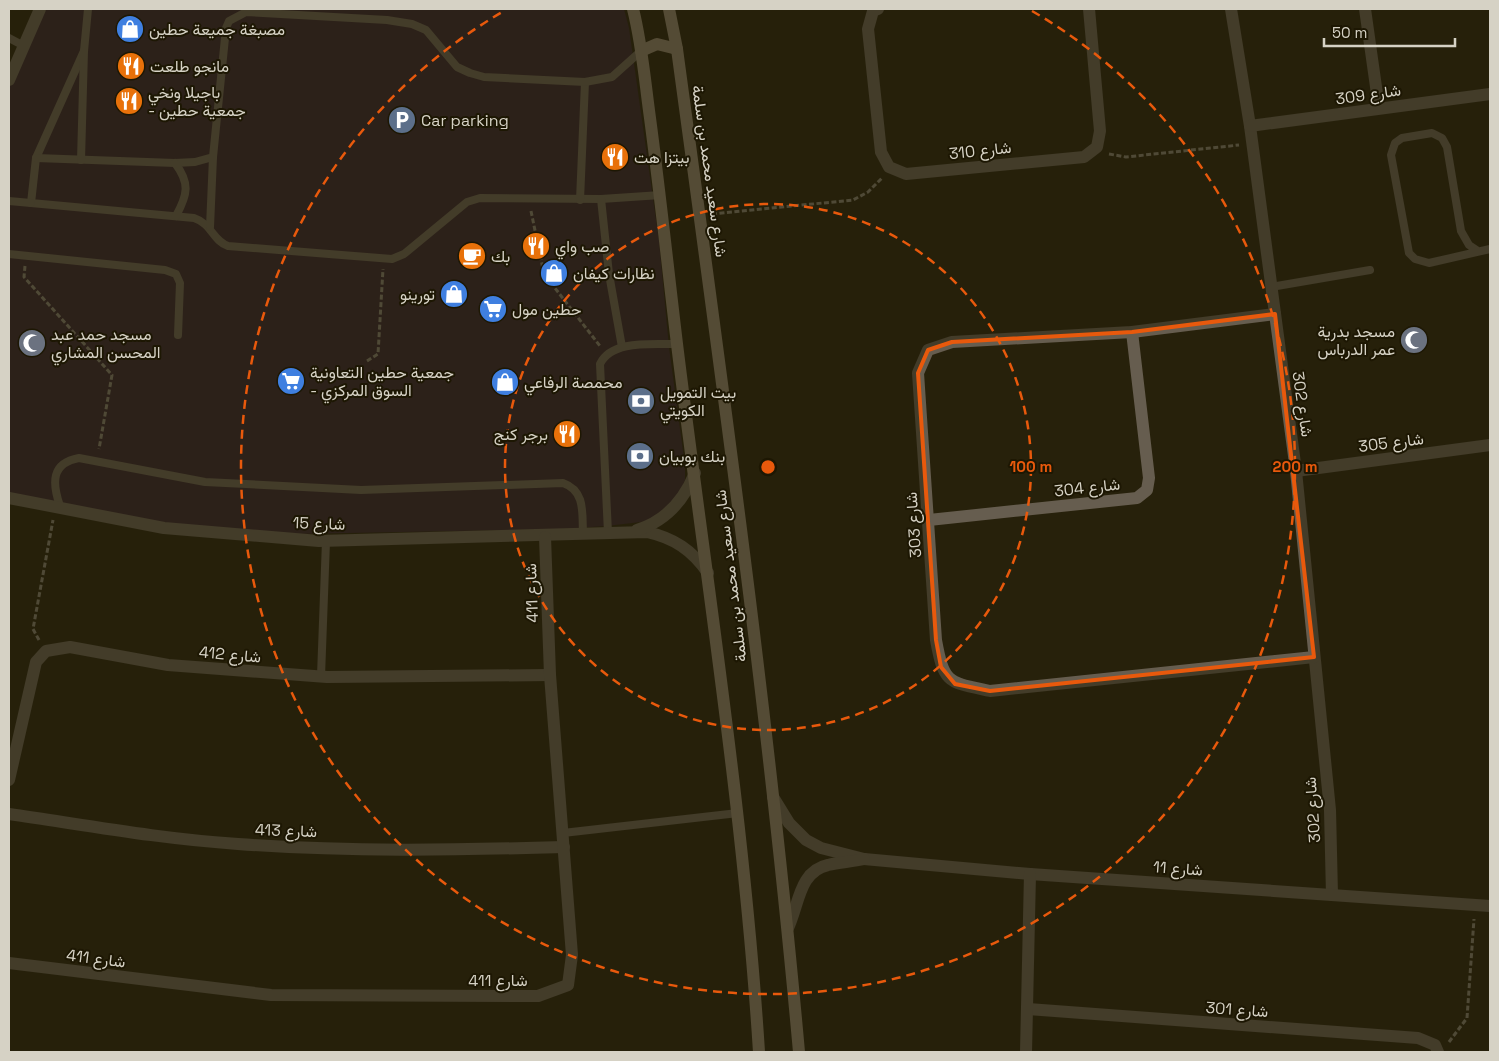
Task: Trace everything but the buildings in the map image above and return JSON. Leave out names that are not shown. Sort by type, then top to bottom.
[{"type":"street","points":[[9,80],[40,9]]},
{"type":"street","name":"شارع سعيد محمد بن سلمة","points":[[633,9],[641,51],[661,195],[677,344],[738,813],[759,1052]]},
{"type":"street","name":"شارع سعيد محمد بن سلمة","points":[[669,9],[677,48],[740,528],[788,928],[798,1052]]},
{"type":"street","points":[[878,9],[873,11],[868,29],[881,152],[889,167]]},
{"type":"street","points":[[1089,9],[1100,131],[1097,147]]},
{"type":"street","name":"شارع 302","points":[[1231,9],[1250,126],[1296,471],[1330,810],[1332,895]]},
{"type":"street","points":[[1364,9],[1379,108]]},
{"type":"street","points":[[641,51],[657,44],[677,48]]},
{"type":"street","name":"شارع 309","points":[[1250,126],[1490,94]]},
{"type":"street","name":"شارع 310","points":[[889,167],[906,174],[1084,156],[1097,147]]},
{"type":"street","name":"شارع 303","points":[[1275,314],[1132,332],[952,342],[928,350],[918,374],[936,640],[941,667],[955,684],[990,691],[1314,658]]},
{"type":"street","name":"شارع 304","points":[[929,520],[1137,498],[1147,490],[1149,478],[1132,332]]},
{"type":"street","name":"شارع 305","points":[[1296,471],[1490,446]]},
{"type":"street","name":"شارع 15","points":[[632,532],[644,528],[666,515],[684,496],[695,473]]},
{"type":"street","name":"شارع 15","points":[[9,498],[164,528],[326,541],[545,537],[632,532],[662,536],[676,542],[688,550],[708,573]]},
{"type":"street","name":"شارع 411","points":[[9,963],[271,995],[538,996],[568,985],[572,955],[550,675],[545,537]]},
{"type":"street","name":"شارع 412","points":[[46,651],[70,647],[168,665],[321,676],[550,675]]},
{"type":"street","points":[[9,780],[36,662],[46,651]]},
{"type":"street","name":"شارع 11","points":[[772,796],[789,823],[806,840],[821,848],[864,859],[1030,874],[1490,906]]},
{"type":"street","name":"شارع 413","points":[[9,814],[128,832],[237,844],[406,851],[564,848]]},
{"type":"street","name":"شارع 11","points":[[788,928],[802,887],[810,874],[828,865],[864,859]]},
{"type":"street","points":[[1026,1052],[1030,874]]},
{"type":"street","name":"شارع 301","points":[[1028,1010],[1418,1038],[1442,1049]]},
{"type":"lane","points":[[80,160],[84,52],[88,9]]},
{"type":"lane","points":[[210,228],[213,156],[226,28],[229,20],[246,12],[387,20],[412,24],[426,30],[458,67],[484,77],[585,82],[612,77],[641,51]]},
{"type":"lane","points":[[9,38],[24,46]]},
{"type":"lane","points":[[31,203],[36,158],[84,52]]},
{"type":"lane","points":[[580,200],[585,82]]},
{"type":"lane","points":[[1478,251],[1469,245],[1461,231],[1447,147],[1442,138],[1432,133],[1402,138],[1395,143],[1390,155],[1409,253],[1415,259],[1429,263],[1490,249]]},
{"type":"lane","points":[[36,158],[175,163],[195,162],[213,156]]},
{"type":"lane","points":[[175,163],[184,175],[186,187],[185,200],[176,216]]},
{"type":"lane","points":[[9,202],[176,216],[201,220],[210,228],[215,238],[228,246],[392,259],[404,254],[468,202],[480,198],[601,200],[661,195]]},
{"type":"lane","points":[[601,200],[622,348]]},
{"type":"lane","points":[[9,254],[166,270],[176,274],[180,283],[178,335]]},
{"type":"lane","points":[[1271,287],[1370,270]]},
{"type":"lane","points":[[608,533],[599,370],[606,354],[622,348],[677,344]]},
{"type":"lane","points":[[58,506],[55,481],[63,462],[79,458],[205,482],[361,490],[563,483],[573,486],[578,493],[581,502],[583,535]]},
{"type":"lane","points":[[321,676],[326,541]]},
{"type":"lane","points":[[563,833],[738,813]]},
{"type":"path","points":[[1097,147],[1115,157],[1126,157],[1252,143]]},
{"type":"path","points":[[699,215],[853,200],[868,192],[880,181],[889,167]]},
{"type":"path","points":[[524,208],[532,212],[544,274],[606,354]]},
{"type":"path","points":[[26,256],[24,277],[112,376],[97,462]]},
{"type":"path","points":[[367,361],[378,354],[384,258]]},
{"type":"path","points":[[46,651],[33,629],[58,506]]},
{"type":"path","points":[[1442,1049],[1466,1018],[1475,905]]},
{"type":"highlighted area","points":[[1275,314],[1314,657],[990,691],[955,684],[941,667],[936,640],[918,373],[928,350],[952,342],[1132,332]]},
{"type":"shaded area","points":[[40,9],[624,9],[629,28],[659,241],[669,347],[685,466],[685,480],[678,497],[649,521],[607,526],[560,529],[244,535],[9,498],[9,80]]},
{"type":"place","name":"مصبغة جميعة حطين","points":[[130,29]]},
{"type":"place","name":"مانجو طلعت","points":[[131,66]]},
{"type":"place","name":"باجيلا ونخي - جمعية حطين","points":[[129,101]]},
{"type":"place","name":"Car parking","points":[[402,120]]},
{"type":"place","name":"بيتزا هت","points":[[615,157]]},
{"type":"place","name":"صب واي","points":[[536,246]]},
{"type":"place","name":"بك","points":[[472,256]]},
{"type":"place","name":"نظارات كيفان","points":[[554,273]]},
{"type":"place","name":"تورينو","points":[[454,294]]},
{"type":"place","name":"حطين مول","points":[[493,309]]},
{"type":"place","name":"مسجد بدرية عمر الدرباس","points":[[1414,340]]},
{"type":"place","name":"مسجد حمد عبد المحسن المشاري","points":[[32,343]]},
{"type":"place","name":"جمعية حطين التعاونية - السوق المركزي","points":[[291,381]]},
{"type":"place","name":"محمصة الرفاعي","points":[[505,382]]},
{"type":"place","name":"بيت التمويل الكويتي","points":[[641,401]]},
{"type":"place","name":"برجر كنج","points":[[567,434]]},
{"type":"place","name":"بنك بوبيان","points":[[640,456]]}]
